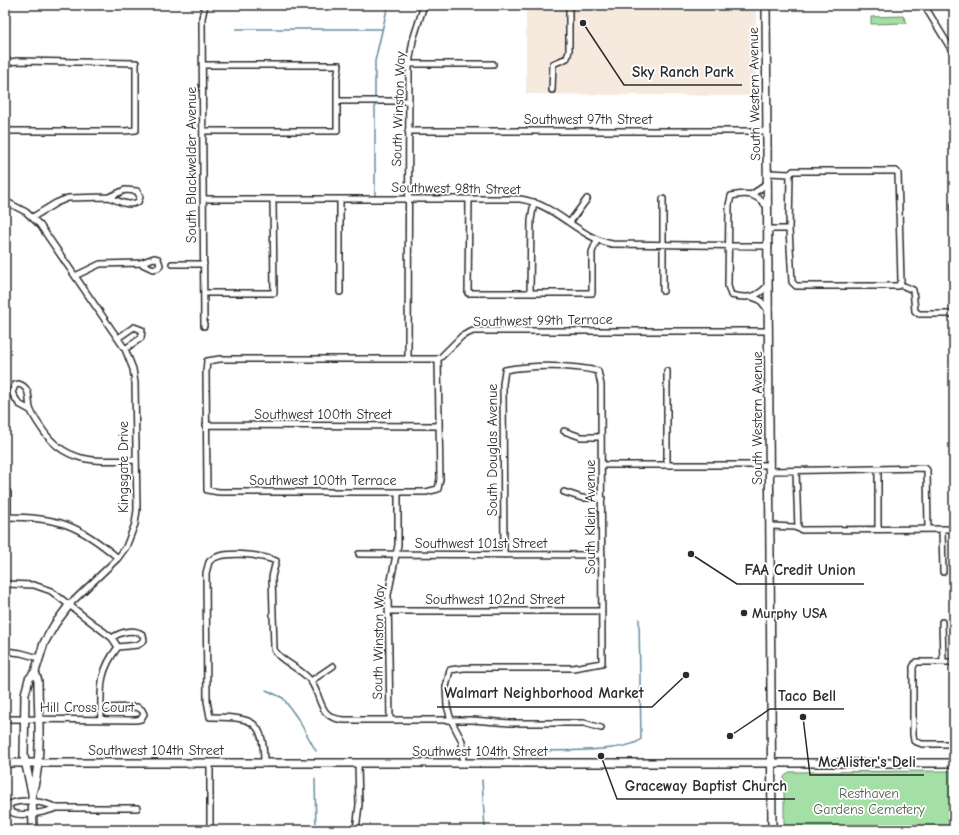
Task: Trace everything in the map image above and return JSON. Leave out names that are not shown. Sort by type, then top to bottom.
[{"type":"main road","name":"South Western Avenue","points":[[766,5],[769,229],[772,830]]},
{"type":"main road","name":"Kingsgate Drive","points":[[32,793],[25,763],[24,719],[26,687],[29,679],[35,672],[39,658],[51,630],[70,604]]},
{"type":"main road","name":"Kingsgate Drive","points":[[33,830],[32,793],[37,763],[38,719],[38,681],[35,672]]},
{"type":"main road","name":"Southwest 104th Street","points":[[5,763],[954,764]]},
{"type":"street","name":"South Blackwelder Avenue","points":[[204,326],[202,14],[205,5]]},
{"type":"street","name":"South Winston Way","points":[[408,359],[409,64],[413,40],[424,5]]},
{"type":"street","points":[[552,90],[553,64],[567,58],[569,51],[570,5]]},
{"type":"street","points":[[924,5],[954,54]]},
{"type":"street","points":[[5,66],[5,63],[17,61],[136,63],[136,130],[5,131]]},
{"type":"street","points":[[409,64],[493,64]]},
{"type":"street","points":[[203,65],[339,65],[336,100],[337,131],[203,131]]},
{"type":"street","points":[[336,100],[408,101]]},
{"type":"street","name":"Southwest 97th Street","points":[[408,131],[768,131]]},
{"type":"street","points":[[768,172],[790,174],[793,171],[896,170],[898,173],[901,281],[898,286],[796,286],[792,282],[790,277],[789,229],[790,174]]},
{"type":"street","points":[[768,181],[752,194],[731,196],[729,205],[728,286],[731,295],[752,297],[762,302],[769,311]]},
{"type":"street","points":[[5,201],[22,209],[33,217],[68,198],[109,197],[121,191],[133,190],[138,192],[140,197],[136,203],[129,204],[122,203],[109,197]]},
{"type":"street","points":[[752,194],[761,199],[768,209]]},
{"type":"street","name":"Southwest 98th Street","points":[[204,199],[520,199],[534,202],[550,209],[597,240],[618,245],[769,246]]},
{"type":"street","points":[[204,293],[274,293],[273,199]]},
{"type":"street","points":[[340,199],[340,292]]},
{"type":"street","points":[[469,199],[468,293],[592,293],[592,255],[597,240]]},
{"type":"street","points":[[570,222],[587,199]]},
{"type":"street","points":[[663,199],[663,292]]},
{"type":"street","points":[[530,293],[531,220],[534,202]]},
{"type":"street","points":[[954,205],[954,214]]},
{"type":"street","name":"Kingsgate Drive","points":[[33,217],[125,349],[133,369],[135,384],[135,524],[126,547],[118,558],[70,604]]},
{"type":"street","points":[[769,229],[789,229]]},
{"type":"street","points":[[75,276],[100,264],[140,263]]},
{"type":"street","points":[[172,264],[204,264]]},
{"type":"street","points":[[899,284],[913,290],[915,311],[919,314],[954,314]]},
{"type":"street","points":[[752,297],[760,293],[769,285]]},
{"type":"street","points":[[118,338],[134,328],[142,330],[141,338],[125,349]]},
{"type":"street","name":"Southwest 99th Terrace","points":[[438,359],[465,334],[473,331],[769,331]]},
{"type":"street","points":[[206,425],[207,361],[220,359],[438,359],[439,426]]},
{"type":"street","name":"South Klein Avenue","points":[[451,720],[446,699],[447,681],[450,670],[464,668],[573,668],[602,664],[601,385],[598,371],[584,368],[519,368],[505,370]]},
{"type":"street","name":"South Douglas Avenue","points":[[504,554],[503,384],[505,370]]},
{"type":"street","points":[[667,371],[667,466]]},
{"type":"street","points":[[30,410],[29,395],[24,387],[19,384],[14,386],[12,393],[17,402],[30,410],[51,440],[73,456],[94,461],[136,460]]},
{"type":"street","name":"Southwest 100th Street","points":[[206,425],[439,426]]},
{"type":"street","name":"Southwest 100th Terrace","points":[[206,425],[207,490],[219,492],[426,492],[438,489],[440,480],[439,426]]},
{"type":"street","points":[[564,431],[581,437],[601,437]]},
{"type":"street","points":[[602,465],[770,468],[796,471],[925,468],[927,470],[928,529]]},
{"type":"street","points":[[878,469],[878,529]]},
{"type":"street","points":[[796,471],[798,528]]},
{"type":"street","points":[[5,488],[8,493],[7,517],[47,519],[74,526],[97,540],[118,558]]},
{"type":"street","name":"South Winston Way","points":[[390,720],[389,589],[397,554],[398,492]]},
{"type":"street","points":[[564,492],[582,498],[602,498]]},
{"type":"street","points":[[771,526],[798,528],[802,530],[954,529]]},
{"type":"street","points":[[942,529],[943,572]]},
{"type":"street","name":"Southwest 101st Street","points":[[360,554],[602,555]]},
{"type":"street","points":[[264,764],[263,738],[254,724],[243,718],[210,717],[207,701],[206,579],[207,568],[212,559],[223,555],[263,555],[276,561],[272,578],[273,646],[277,655],[301,670],[311,681],[322,708],[331,717],[344,720],[451,720],[584,723],[601,728]]},
{"type":"street","points":[[5,584],[39,586],[57,594],[112,638],[118,648]]},
{"type":"street","name":"Southwest 102nd Street","points":[[389,611],[602,611]]},
{"type":"street","points":[[942,622],[943,662]]},
{"type":"street","points":[[101,719],[101,682],[104,670],[118,648],[140,645],[144,640],[143,635],[138,632],[122,632],[112,638]]},
{"type":"street","points":[[5,650],[39,658]]},
{"type":"street","points":[[954,662],[916,662],[913,667],[914,741],[922,744],[954,744]]},
{"type":"street","points":[[311,681],[333,666]]},
{"type":"street","name":"Hill Cross Court","points":[[5,720],[139,720],[144,714],[139,708],[101,708]]},
{"type":"street","points":[[451,720],[462,741],[463,764]]},
{"type":"street","points":[[210,764],[210,830]]},
{"type":"street","points":[[356,830],[358,812],[358,764]]},
{"type":"street","points":[[57,808],[48,804],[32,802],[15,802],[10,804],[9,807],[11,812],[16,814],[49,811],[57,808],[136,808]]},
{"type":"shaded area","points":[[526,5],[756,5],[755,96],[526,94]]},
{"type":"green space","points":[[903,16],[907,23],[871,24],[871,17]]},
{"type":"green space","name":"Resthaven Gardens Cemetery","points":[[954,771],[954,830],[784,830],[784,777],[789,772]]},
{"type":"waterway","points":[[375,99],[375,61],[388,5]]},
{"type":"waterway","points":[[236,29],[382,29]]},
{"type":"waterway","points":[[375,103],[375,195]]},
{"type":"waterway","points":[[527,754],[529,751],[588,750],[621,747],[641,739],[639,619]]},
{"type":"waterway","points":[[266,690],[283,698],[298,719],[316,751]]},
{"type":"waterway","points":[[315,779],[316,830]]},
{"type":"waterway","points":[[482,780],[485,830]]},
{"type":"place","name":"Sky Ranch Park","points":[[583,23]]},
{"type":"place","name":"FAA Credit Union","points":[[691,554]]},
{"type":"place","name":"Murphy USA","points":[[744,613]]},
{"type":"place","name":"Walmart Neighborhood Market","points":[[686,675]]},
{"type":"place","name":"McAlister's Deli","points":[[803,717]]},
{"type":"place","name":"Taco Bell","points":[[730,736]]},
{"type":"place","name":"Graceway Baptist Church","points":[[601,756]]}]
